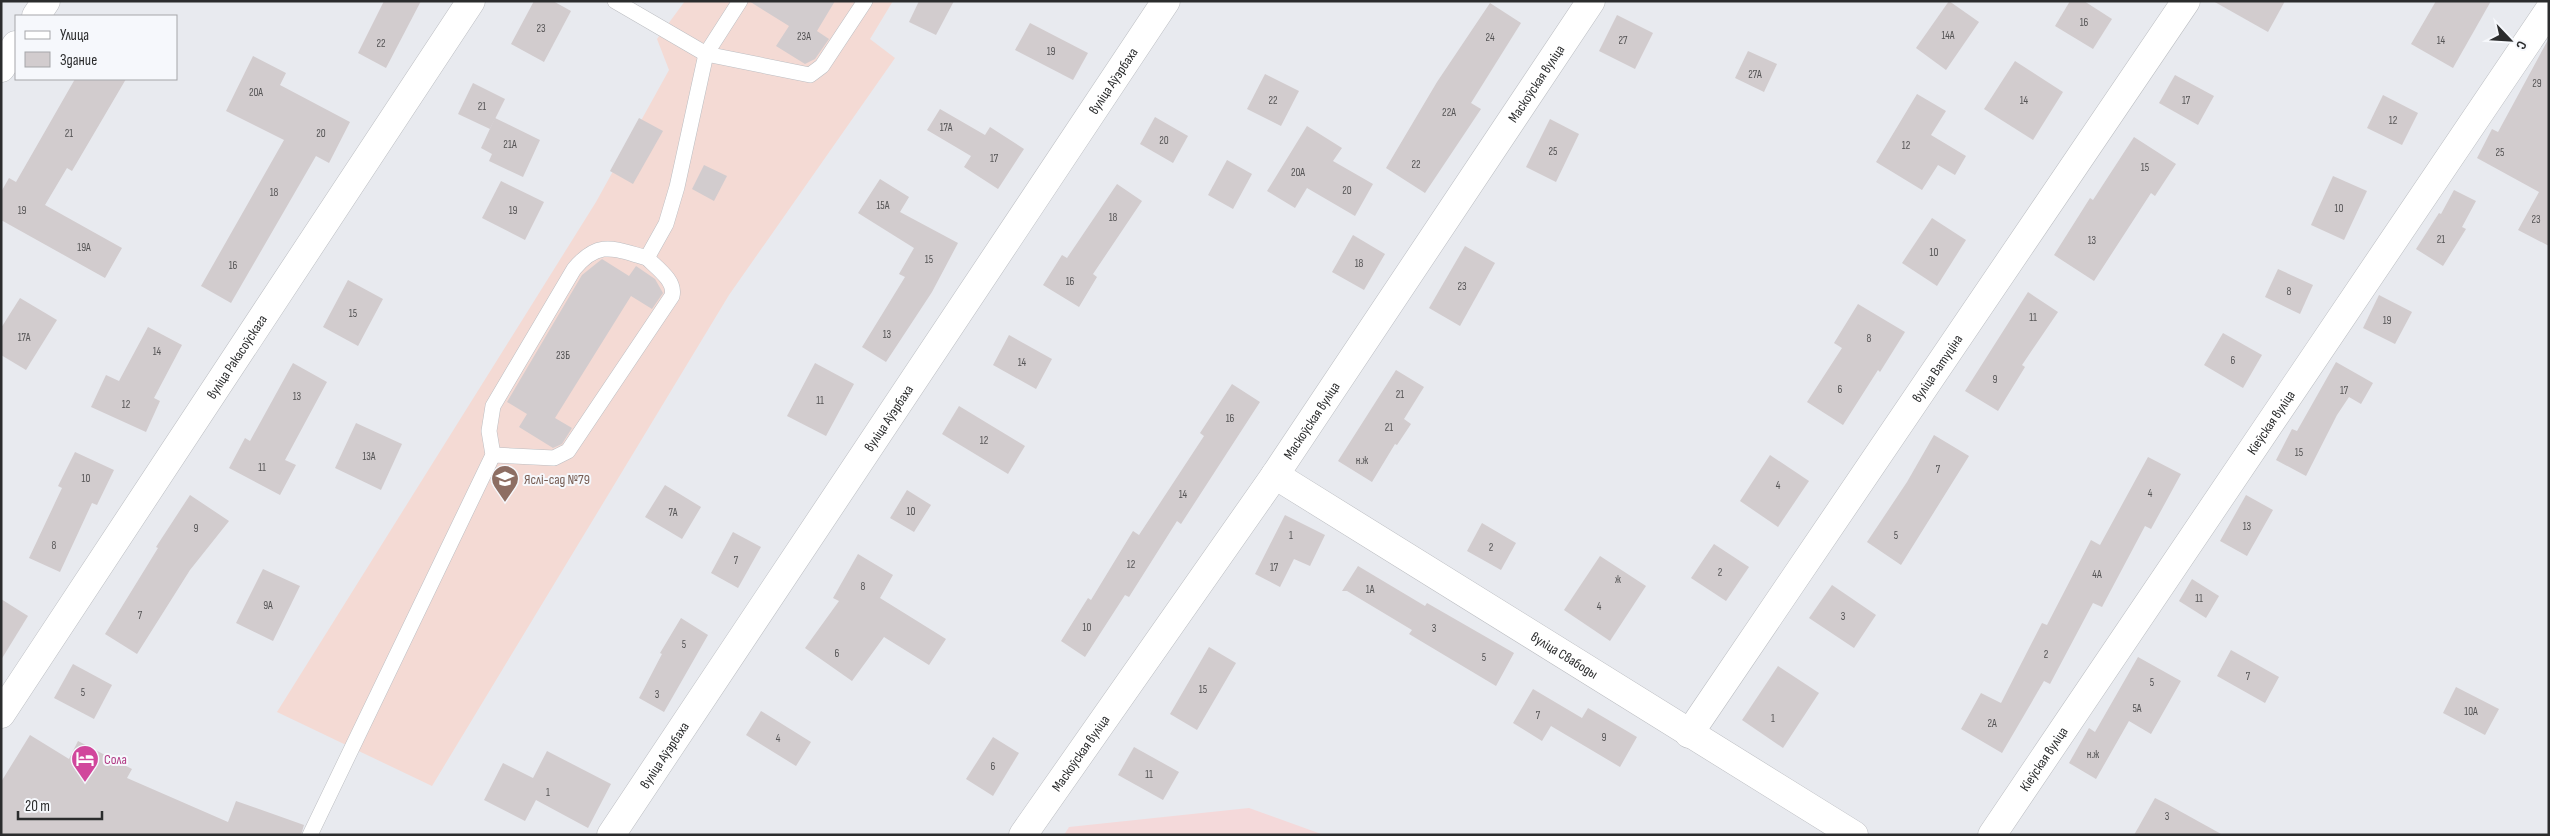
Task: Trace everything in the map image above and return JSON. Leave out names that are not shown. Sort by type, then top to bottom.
[{"type":"street","points":[[37,15],[46,1]]},
{"type":"street","name":"вуліца Ракасоўскага","points":[[1,714],[471,1]]},
{"type":"street","name":"вуліца Аўэрбаха","points":[[611,835],[1166,1]]},
{"type":"street","name":"Маскоўская вуліца","points":[[1023,835],[1276,475],[1591,1]]},
{"type":"street","name":"вуліца Ватуціна","points":[[1690,734],[2186,1]]},
{"type":"street","name":"Кіеўская вуліца","points":[[1992,835],[2549,10]]},
{"type":"street","points":[[1,68],[15,47]]},
{"type":"street","name":"вуліца Свабоды","points":[[1276,475],[1854,835]]},
{"type":"lane","points":[[615,1],[706,54],[810,75],[822,66],[865,1]]},
{"type":"lane","points":[[647,258],[666,224],[677,187],[706,54],[740,1]]},
{"type":"lane","points":[[310,835],[494,454],[489,431],[493,406],[574,269],[585,255],[596,250],[609,248],[647,258],[672,284],[674,290],[672,296],[568,451],[554,458],[494,454]]},
{"type":"shaded area","name":"Яслі-сад №79","points":[[685,1],[893,1],[870,39],[895,58],[729,295],[432,786],[277,712],[596,202],[669,70],[657,39]]},
{"type":"shaded area","points":[[1249,808],[1324,835],[1064,835],[1069,827]]},
{"type":"building","points":[[384,1],[421,1],[386,68],[358,53]]},
{"type":"building","points":[[534,1],[553,1],[571,11],[544,62],[511,44]]},
{"type":"building","points":[[749,1],[835,1],[817,31],[829,39],[815,59],[805,64],[776,46],[789,26]]},
{"type":"building","points":[[919,1],[954,1],[936,35],[909,22]]},
{"type":"building","points":[[1949,1],[1979,22],[1946,70],[1916,48]]},
{"type":"building","points":[[2070,1],[2084,1],[2112,19],[2093,49],[2055,26]]},
{"type":"building","points":[[2213,1],[2285,1],[2268,32]]},
{"type":"building","points":[[2436,1],[2491,1],[2453,68],[2411,44]]},
{"type":"building","points":[[1490,3],[1521,23],[1471,103],[1481,109],[1425,193],[1386,168],[1437,82]]},
{"type":"building","points":[[1617,15],[1653,33],[1635,69],[1599,51]]},
{"type":"building","points":[[1030,23],[1088,53],[1073,80],[1015,50]]},
{"type":"building","points":[[2549,38],[2549,246],[2518,230],[2539,192],[2477,158],[2492,129],[2498,132]]},
{"type":"building","points":[[1748,51],[1777,64],[1764,92],[1735,78]]},
{"type":"building","points":[[253,56],[286,73],[280,85],[350,122],[329,163],[316,156],[231,303],[201,286],[284,140],[226,111]]},
{"type":"building","points":[[2015,61],[2063,92],[2033,140],[1984,109]]},
{"type":"building","points":[[1265,74],[1299,91],[1281,126],[1247,109]]},
{"type":"building","points":[[2175,75],[2214,96],[2198,125],[2159,103]]},
{"type":"building","points":[[74,80],[125,80],[72,171],[67,168],[45,205],[122,248],[105,278],[1,220],[1,192],[9,178],[16,182]]},
{"type":"building","points":[[473,83],[505,99],[490,129],[458,114]]},
{"type":"building","points":[[1917,94],[1946,111],[1931,135],[1966,156],[1955,175],[1938,165],[1922,190],[1876,162]]},
{"type":"building","points":[[2383,95],[2418,113],[2402,145],[2367,128]]},
{"type":"building","points":[[940,109],[985,135],[990,127],[1024,149],[998,189],[964,167],[971,156],[927,130]]},
{"type":"building","points":[[1155,117],[1188,136],[1173,163],[1140,144]]},
{"type":"building","points":[[495,118],[540,140],[523,177],[489,161],[492,154],[481,148]]},
{"type":"building","points":[[639,118],[663,131],[633,184],[610,171]]},
{"type":"building","points":[[1550,119],[1579,134],[1556,182],[1526,167]]},
{"type":"building","points":[[1307,126],[1342,148],[1333,161],[1373,184],[1355,216],[1307,188],[1295,208],[1267,191]]},
{"type":"building","points":[[2134,137],[2176,164],[2155,196],[2151,193],[2094,281],[2054,255],[2090,198],[2093,200]]},
{"type":"building","points":[[1227,160],[1252,174],[1233,209],[1208,195]]},
{"type":"building","points":[[704,165],[727,176],[714,201],[692,189]]},
{"type":"building","points":[[2333,176],[2367,191],[2344,240],[2311,225]]},
{"type":"building","points":[[880,179],[909,197],[900,212],[958,243],[932,292],[886,362],[862,347],[905,277],[899,274],[914,248],[858,213]]},
{"type":"building","points":[[501,181],[544,202],[525,240],[482,218]]},
{"type":"building","points":[[1117,184],[1142,201],[1093,274],[1097,277],[1079,307],[1043,285],[1062,255],[1067,258]]},
{"type":"building","points":[[2454,190],[2476,201],[2462,227],[2466,229],[2443,266],[2416,249],[2439,213],[2441,214]]},
{"type":"building","points":[[1932,218],[1966,240],[1937,286],[1902,263]]},
{"type":"building","points":[[1353,235],[1385,254],[1364,290],[1332,272]]},
{"type":"building","points":[[1465,246],[1495,263],[1460,326],[1429,308]]},
{"type":"building","points":[[602,259],[629,276],[636,266],[655,279],[663,293],[652,309],[631,296],[555,418],[572,428],[562,444],[553,448],[519,427],[527,414],[507,402],[582,275]]},
{"type":"building","points":[[2278,269],[2313,285],[2300,314],[2265,297]]},
{"type":"building","points":[[348,280],[383,299],[358,346],[323,327]]},
{"type":"building","points":[[2028,292],[2058,312],[2022,365],[2025,367],[1998,411],[1965,391]]},
{"type":"building","points":[[2379,295],[2412,312],[2395,344],[2363,328]]},
{"type":"building","points":[[20,298],[57,320],[26,370],[1,355],[1,328]]},
{"type":"building","points":[[1858,304],[1905,332],[1843,425],[1807,402],[1842,348],[1834,343]]},
{"type":"building","points":[[148,327],[182,345],[154,398],[160,401],[146,432],[91,407],[106,375],[119,381]]},
{"type":"building","points":[[2223,333],[2262,355],[2243,388],[2204,365]]},
{"type":"building","points":[[1009,335],[1052,359],[1036,389],[993,365]]},
{"type":"building","points":[[2336,362],[2373,383],[2361,404],[2349,397],[2337,415],[2306,476],[2276,460],[2292,429],[2297,431]]},
{"type":"building","points":[[293,363],[327,382],[285,460],[296,465],[280,495],[229,468],[245,438],[250,441]]},
{"type":"building","points":[[815,363],[854,384],[826,436],[787,416]]},
{"type":"building","points":[[1396,370],[1424,387],[1404,419],[1411,424],[1397,445],[1395,444],[1372,482],[1338,461]]},
{"type":"building","points":[[1232,384],[1260,402],[1181,524],[1177,521],[1129,597],[1125,595],[1085,657],[1061,641],[1088,598],[1091,600],[1133,531],[1139,535],[1204,436],[1200,433]]},
{"type":"building","points":[[959,406],[1025,446],[1008,474],[942,434]]},
{"type":"building","points":[[356,423],[402,444],[381,490],[335,468]]},
{"type":"building","points":[[1934,435],[1969,456],[1901,565],[1867,542],[1907,482]]},
{"type":"building","points":[[75,452],[114,470],[97,505],[92,503],[60,572],[29,558],[62,488],[58,486]]},
{"type":"building","points":[[1770,455],[1809,481],[1778,527],[1740,501]]},
{"type":"building","points":[[2148,457],[2181,474],[2151,529],[2145,526],[2102,607],[2093,603],[2050,684],[2044,681],[2002,753],[1961,729],[1981,693],[2001,703],[2042,623],[2047,625],[2091,540],[2100,545]]},
{"type":"building","points":[[665,485],[701,507],[682,539],[645,517]]},
{"type":"building","points":[[907,490],[931,505],[914,532],[890,518]]},
{"type":"building","points":[[190,495],[229,521],[190,570],[137,654],[105,634],[158,548],[156,547]]},
{"type":"building","points":[[2246,495],[2273,510],[2247,556],[2220,541]]},
{"type":"building","points":[[1285,515],[1325,535],[1310,566],[1294,559],[1280,587],[1255,574]]},
{"type":"building","points":[[1482,523],[1516,543],[1501,570],[1467,551]]},
{"type":"building","points":[[733,532],[761,547],[738,588],[711,573]]},
{"type":"building","points":[[1714,544],[1749,567],[1726,601],[1691,578]]},
{"type":"building","points":[[858,554],[893,575],[880,598],[946,639],[929,665],[884,637],[852,681],[805,648],[839,601],[833,598]]},
{"type":"building","points":[[1600,556],[1646,586],[1610,641],[1564,610]]},
{"type":"building","points":[[1358,566],[1425,606],[1427,603],[1514,653],[1496,686],[1409,634],[1412,630],[1347,591],[1342,591]]},
{"type":"building","points":[[263,569],[300,586],[273,641],[236,623]]},
{"type":"building","points":[[2192,579],[2219,596],[2206,618],[2179,601]]},
{"type":"building","points":[[1832,585],[1876,615],[1854,648],[1809,618]]},
{"type":"building","points":[[1,599],[28,616],[1,660]]},
{"type":"building","points":[[681,618],[708,635],[664,712],[639,698],[662,654],[660,653]]},
{"type":"building","points":[[1209,647],[1236,663],[1197,730],[1170,714]]},
{"type":"building","points":[[2231,650],[2279,677],[2265,703],[2217,676]]},
{"type":"building","points":[[2138,657],[2181,681],[2151,734],[2129,721],[2096,779],[2069,763],[2089,728],[2095,732]]},
{"type":"building","points":[[73,664],[112,685],[94,719],[54,698]]},
{"type":"building","points":[[1778,666],[1819,693],[1783,748],[1742,720]]},
{"type":"building","points":[[2456,687],[2499,709],[2485,735],[2443,713]]},
{"type":"building","points":[[1533,689],[1582,718],[1588,708],[1637,737],[1620,767],[1551,726],[1542,741],[1513,723]]},
{"type":"building","points":[[761,711],[811,742],[796,766],[746,735]]},
{"type":"building","points":[[30,735],[69,759],[78,741],[132,769],[127,778],[228,822],[236,801],[304,825],[301,835],[1,835],[1,782]]},
{"type":"building","points":[[993,737],[1019,753],[993,796],[966,779]]},
{"type":"building","points":[[1134,747],[1179,772],[1163,800],[1118,775]]},
{"type":"building","points":[[547,751],[611,784],[588,828],[536,800],[525,821],[484,800],[503,763],[533,778]]},
{"type":"building","points":[[2155,798],[2167,804],[2223,835],[2134,835]]},
{"type":"place","name":"Яслі-сад №79","points":[[505,503]]},
{"type":"place","name":"Сола","points":[[85,783]]}]
